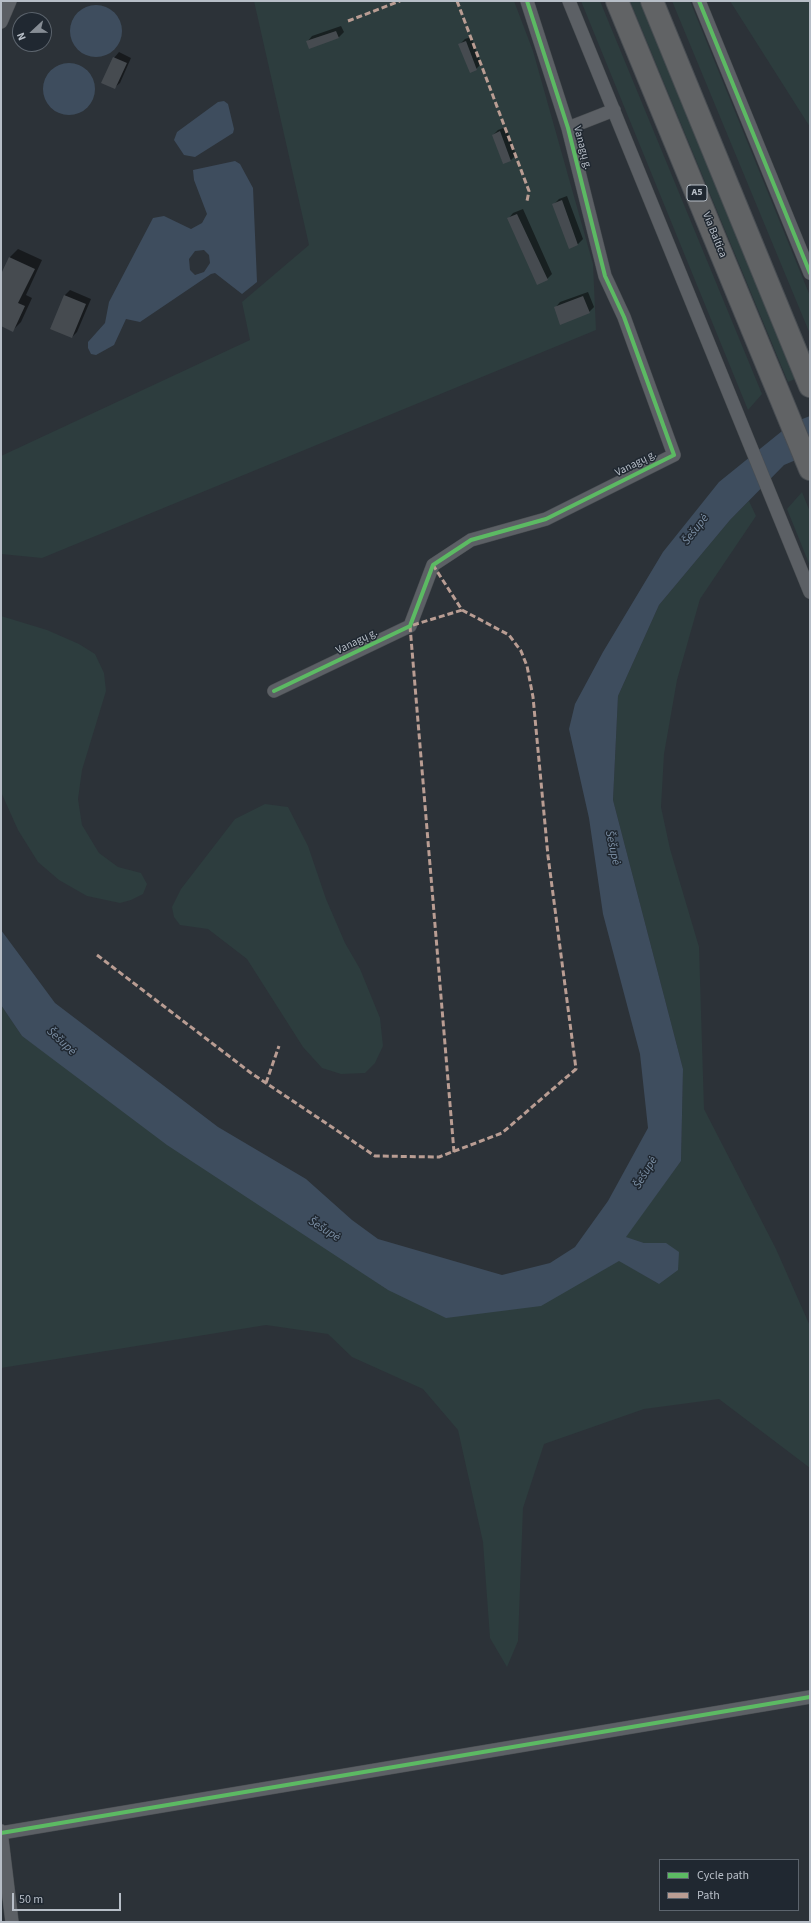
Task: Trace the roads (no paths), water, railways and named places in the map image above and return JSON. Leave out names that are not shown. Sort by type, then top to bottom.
[{"type":"highway","name":"Via Baltica","points":[[618,1],[810,469]]},
{"type":"highway","points":[[652,1],[807,379]]},
{"type":"street","points":[[1,22],[10,1]]},
{"type":"street","name":"Vanagų g.","points":[[274,691],[410,626],[433,565],[471,540],[546,519],[674,455],[624,317],[605,276],[568,128],[527,1]]},
{"type":"street","points":[[569,1],[810,592]]},
{"type":"street","points":[[699,1],[810,273]]},
{"type":"street","points":[[568,128],[614,110]]},
{"type":"street","points":[[12,1922],[1,1832],[810,1697]]},
{"type":"water","points":[[96,5],[106,7],[114,13],[120,21],[122,31],[120,41],[114,49],[106,55],[96,57],[86,55],[78,49],[72,41],[70,31],[72,21],[78,13],[86,7]]},
{"type":"water","points":[[69,63],[79,65],[87,71],[93,79],[95,89],[93,99],[87,107],[79,113],[69,115],[59,113],[51,107],[45,99],[43,89],[45,79],[51,71],[59,65]]},
{"type":"water","points":[[224,101],[228,104],[234,129],[233,133],[195,157],[184,155],[174,140],[177,132],[218,102]]},
{"type":"water","points":[[235,161],[240,164],[253,188],[257,282],[242,294],[215,273],[211,274],[140,322],[126,319],[114,345],[96,355],[91,354],[88,348],[88,342],[105,323],[109,302],[153,218],[164,216],[191,229],[202,223],[207,214],[194,180],[193,170]],"holes":[[[204,250],[209,255],[210,263],[204,272],[195,275],[190,270],[189,259],[195,251]]]},
{"type":"water","name":"Šešupė","points":[[810,416],[810,454],[784,465],[730,520],[659,605],[618,696],[613,800],[683,1069],[681,1161],[626,1237],[644,1243],[666,1243],[679,1252],[678,1270],[659,1284],[619,1261],[541,1306],[446,1318],[388,1290],[167,1145],[22,1036],[1,1005],[1,930],[55,1003],[218,1127],[306,1179],[352,1220],[378,1239],[502,1275],[550,1263],[575,1247],[608,1201],[648,1128],[640,1054],[603,914],[589,818],[569,729],[575,704],[603,652],[663,552],[719,482],[792,423]]}]
